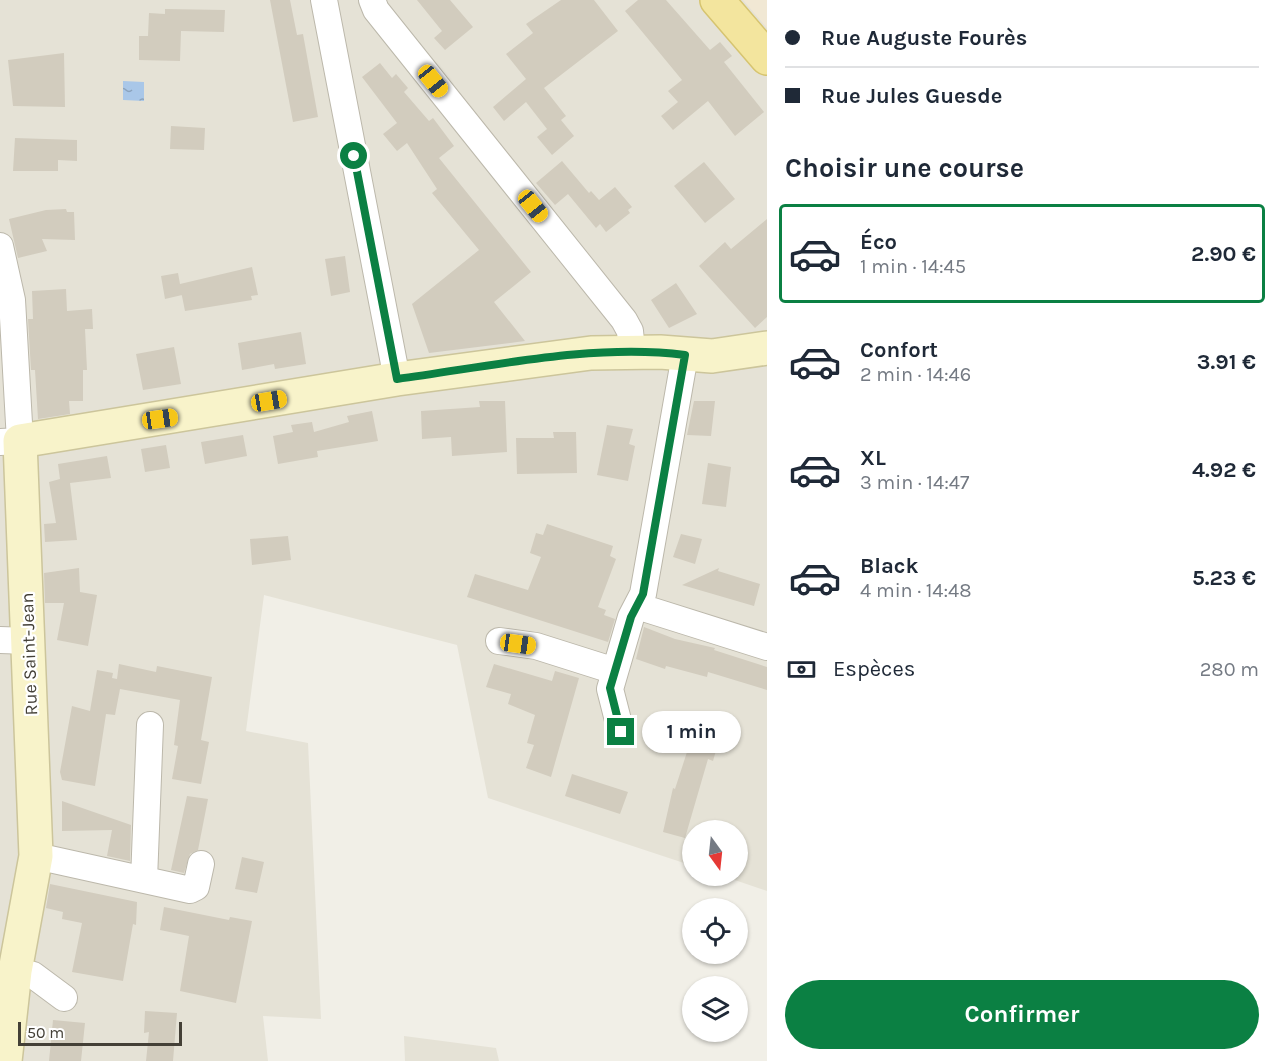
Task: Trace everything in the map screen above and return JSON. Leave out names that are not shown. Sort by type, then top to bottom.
[{"type":"main road","points":[[717,0],[767,58]]},
{"type":"street","points":[[324,0],[397,379]]},
{"type":"street","points":[[372,0],[376,10],[624,320],[630,331],[632,352]]},
{"type":"street","name":"Rue Saint-Jean","points":[[0,246],[12,300],[10,441],[14,641],[36,856],[11,963],[5,1061]]},
{"type":"street","points":[[10,441],[397,379],[591,354],[632,352],[712,356],[767,348]]},
{"type":"street","points":[[621,732],[610,688],[643,594],[685,355]]},
{"type":"street","points":[[637,606],[767,647]]},
{"type":"street","points":[[499,641],[536,646],[615,671]]},
{"type":"street","points":[[144,880],[150,725]]},
{"type":"street","points":[[36,856],[190,890],[196,887],[201,864]]},
{"type":"street","points":[[11,963],[33,975],[64,998]]},
{"type":"shaded area","points":[[0,0],[767,0],[767,891],[748,885],[748,820],[682,820],[682,862],[488,798],[457,645],[264,595],[246,731],[308,743],[321,1019],[263,1016],[268,1061],[0,1061]]},
{"type":"shaded area","points":[[743,0],[767,0],[767,28]]},
{"type":"shaded area","points":[[404,1036],[496,1048],[499,1061],[405,1061]]},
{"type":"water","points":[[123,81],[144,82],[144,101],[123,100]]},
{"type":"building","points":[[270,0],[290,0],[297,35],[303,34],[318,117],[293,122]]},
{"type":"building","points":[[417,0],[450,0],[473,27],[445,50],[434,38],[442,31]]},
{"type":"building","points":[[561,0],[594,0],[618,31],[544,88],[566,116],[561,120],[574,136],[552,155],[537,137],[547,129],[526,102],[504,121],[493,107],[526,79],[506,54],[533,33],[526,24]]},
{"type":"building","points":[[638,0],[666,0],[710,50],[720,42],[732,56],[724,62],[764,112],[735,136],[708,101],[673,130],[661,116],[678,102],[668,91],[682,80],[625,11]]},
{"type":"building","points":[[165,9],[225,10],[224,32],[181,31],[180,61],[139,60],[139,36],[148,36],[149,13],[165,14]]},
{"type":"building","points":[[64,53],[65,107],[13,106],[8,60]]},
{"type":"building","points":[[380,63],[392,78],[396,74],[408,88],[404,92],[429,121],[433,118],[454,146],[439,158],[531,272],[494,302],[525,341],[429,353],[412,304],[479,250],[432,193],[437,189],[407,143],[397,151],[383,134],[397,123],[362,77]]},
{"type":"building","points":[[171,126],[205,128],[204,150],[170,149]]},
{"type":"building","points":[[15,138],[77,140],[77,161],[58,160],[58,171],[13,171]]},
{"type":"building","points":[[562,161],[589,193],[591,191],[599,200],[615,187],[632,207],[628,210],[630,213],[606,232],[600,224],[596,228],[568,194],[555,205],[536,183]]},
{"type":"building","points":[[704,162],[735,199],[705,223],[674,186]]},
{"type":"building","points":[[66,209],[67,212],[74,212],[75,240],[42,239],[47,251],[18,258],[9,219],[46,210]]},
{"type":"building","points":[[767,219],[767,317],[755,328],[699,266],[725,242],[731,249]]},
{"type":"building","points":[[345,256],[350,292],[331,296],[325,259]]},
{"type":"building","points":[[252,267],[258,295],[251,296],[252,300],[185,311],[182,295],[165,299],[161,276],[178,273],[180,284]]},
{"type":"building","points":[[676,283],[697,314],[669,328],[651,300]]},
{"type":"building","points":[[66,289],[67,311],[92,309],[93,329],[85,329],[87,370],[83,370],[83,401],[69,401],[70,414],[38,419],[35,370],[31,370],[28,319],[33,319],[32,291]]},
{"type":"building","points":[[301,332],[306,364],[275,369],[274,364],[242,370],[238,343]]},
{"type":"building","points":[[174,347],[181,384],[143,390],[136,354]]},
{"type":"building","points":[[479,401],[505,401],[507,452],[452,456],[451,437],[422,439],[421,411],[480,407]]},
{"type":"building","points":[[694,401],[715,401],[711,436],[687,435]]},
{"type":"building","points":[[372,411],[378,441],[317,451],[318,457],[278,464],[273,436],[293,432],[291,425],[312,422],[314,432],[349,422],[347,416]]},
{"type":"building","points":[[607,425],[633,429],[629,444],[635,446],[628,481],[597,475]]},
{"type":"building","points":[[553,432],[576,432],[577,473],[517,474],[516,438],[554,438]]},
{"type":"building","points":[[243,435],[247,456],[205,464],[201,442]]},
{"type":"building","points":[[166,445],[170,468],[145,472],[141,449]]},
{"type":"building","points":[[107,456],[111,478],[70,483],[77,540],[45,542],[44,524],[56,523],[49,482],[60,479],[58,464]]},
{"type":"building","points":[[708,463],[731,467],[726,507],[702,504]]},
{"type":"building","points":[[547,524],[613,546],[610,556],[616,559],[598,607],[606,610],[604,615],[615,619],[608,642],[467,597],[475,574],[528,590],[541,557],[530,553],[536,533],[543,535]]},
{"type":"building","points":[[681,534],[702,539],[695,564],[673,557]]},
{"type":"building","points":[[288,536],[291,560],[252,565],[250,539]]},
{"type":"building","points":[[79,568],[80,592],[97,595],[88,646],[57,640],[64,603],[45,603],[44,573]]},
{"type":"building","points":[[719,568],[718,571],[760,584],[754,606],[682,585]]},
{"type":"building","points":[[644,627],[675,639],[715,648],[714,650],[767,667],[767,690],[708,672],[707,677],[666,666],[665,669],[636,659]]},
{"type":"building","points":[[119,664],[156,672],[157,666],[212,677],[201,740],[209,742],[201,784],[172,779],[178,746],[174,745],[180,700],[120,689],[115,715],[106,714],[95,786],[62,780],[60,772],[72,706],[90,711],[97,670],[113,673],[112,678],[117,679]]},
{"type":"building","points":[[494,664],[552,681],[555,671],[579,678],[551,777],[526,768],[534,745],[527,743],[535,715],[508,704],[511,694],[486,687]]},
{"type":"building","points":[[698,714],[720,720],[714,739],[719,740],[713,761],[708,759],[690,820],[682,820],[682,837],[663,832],[673,788],[675,789],[687,752],[684,752],[690,730],[693,731]]},
{"type":"building","points":[[572,774],[628,792],[620,814],[565,796]]},
{"type":"building","points":[[187,796],[208,799],[198,850],[190,854],[184,873],[171,870]]},
{"type":"building","points":[[62,801],[131,825],[130,861],[107,856],[112,830],[62,831]]},
{"type":"building","points":[[242,857],[264,862],[257,893],[235,889]]},
{"type":"building","points":[[50,884],[137,902],[136,925],[133,924],[123,981],[72,972],[82,923],[62,919],[63,912],[46,908]]},
{"type":"building","points":[[164,907],[229,920],[230,917],[252,921],[236,1003],[180,991],[189,936],[160,930]]},
{"type":"building","points":[[145,1011],[177,1013],[173,1061],[146,1061],[149,1032],[144,1033]]},
{"type":"building","points":[[53,1020],[85,1023],[81,1061],[49,1061]]},
{"type":"route","points":[[354,156],[397,379],[591,354],[660,352],[685,355],[643,594],[631,617],[610,688],[621,732]]}]
